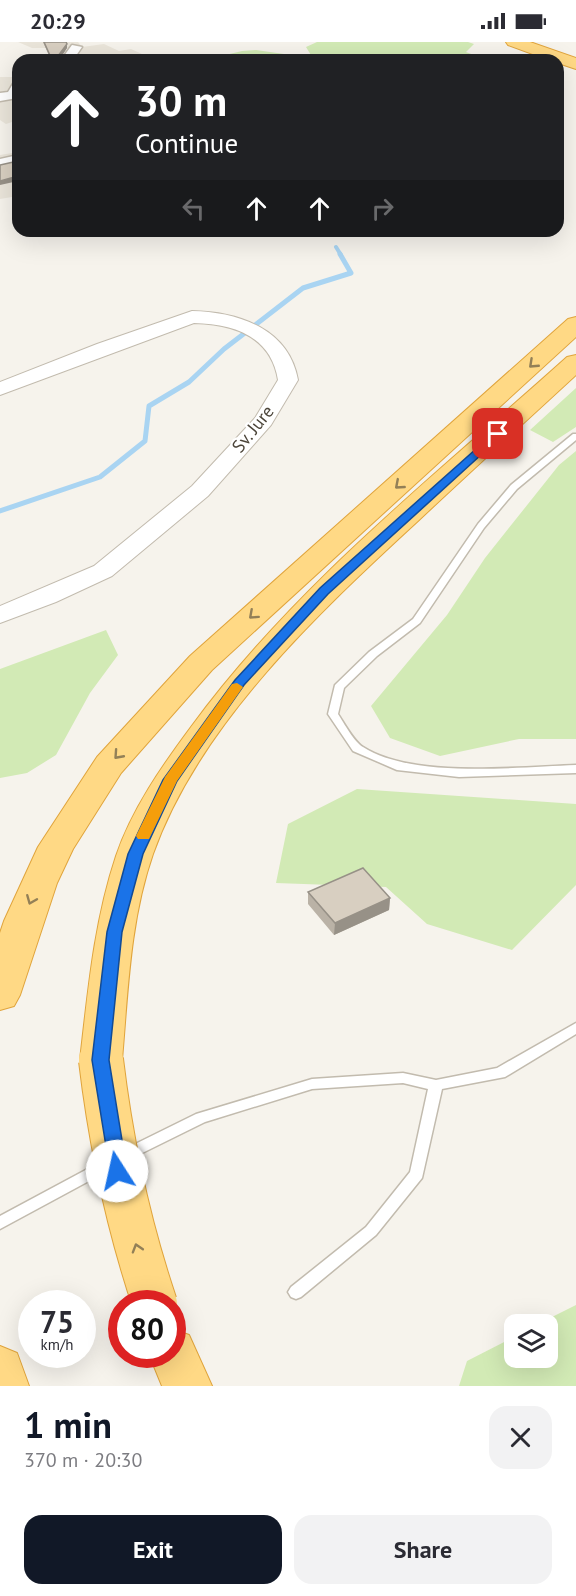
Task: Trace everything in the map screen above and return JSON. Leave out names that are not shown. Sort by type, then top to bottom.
[{"type":"highway","points":[[514,42],[548,54]]},
{"type":"highway","points":[[0,995],[23,921],[38,883],[56,847],[109,765],[201,663],[576,324]]},
{"type":"highway","points":[[151,1290],[117,1171],[101,1060],[114,932],[135,854],[170,780],[240,682],[324,591],[576,362]]},
{"type":"highway","points":[[179,1368],[187,1386]]},
{"type":"highway","points":[[0,1369],[3,1386]]},
{"type":"street","points":[[71,54],[76,47]]},
{"type":"street","name":"Sv. Jure","points":[[0,389],[104,348],[192,317],[220,320],[248,329],[271,343],[284,360],[288,380],[264,421],[200,491],[103,571],[47,597],[0,615]]},
{"type":"lane","points":[[576,436],[514,487],[481,526],[417,621],[373,654],[339,687],[333,714],[357,749],[397,766],[459,773],[576,769]]},
{"type":"lane","points":[[0,1223],[77,1179],[201,1118],[312,1084],[403,1078],[436,1085],[500,1073],[576,1028]]},
{"type":"lane","points":[[296,1292],[371,1232],[417,1174],[436,1085]]},
{"type":"shaded area","points":[[18,42],[78,42],[82,47],[104,44],[119,51],[131,49],[142,54],[66,54],[70,48],[32,48]]},
{"type":"shaded area","points":[[0,77],[12,77],[12,122],[6,124],[0,120]]},
{"type":"shaded area","points":[[12,153],[12,197],[0,199],[0,155]]},
{"type":"green space","points":[[317,42],[468,42],[474,44],[466,52],[471,54],[310,54],[306,47]]},
{"type":"green space","points":[[256,50],[284,54],[230,54]]},
{"type":"green space","points":[[576,388],[576,427],[553,442],[530,430]]},
{"type":"green space","points":[[576,451],[576,739],[519,739],[440,756],[390,738],[371,706],[447,615],[485,558],[559,465]]},
{"type":"green space","points":[[106,630],[118,655],[90,693],[56,755],[27,773],[0,778],[0,669]]},
{"type":"green space","points":[[357,789],[576,804],[576,885],[512,950],[427,924],[386,887],[276,883],[288,824]]},
{"type":"green space","points":[[576,1305],[576,1386],[459,1386],[467,1361],[504,1342],[504,1368],[558,1368],[558,1314]]},
{"type":"building","points":[[44,42],[66,42],[67,44],[60,54],[49,54]]},
{"type":"building","points":[[12,162],[12,178],[0,181],[0,165]]},
{"type":"building","points":[[363,868],[390,898],[335,923],[308,892]]},
{"type":"waterway","points":[[336,247],[341,255]]},
{"type":"waterway","points":[[0,511],[100,477],[145,441],[149,406],[189,382],[224,349],[303,288],[351,273],[340,254]]},
{"type":"slow traffic","points":[[144,836],[170,780],[237,687]]},
{"type":"route","points":[[117,1171],[101,1060],[114,932],[135,854],[170,780],[240,682],[324,591],[498,434]]}]
